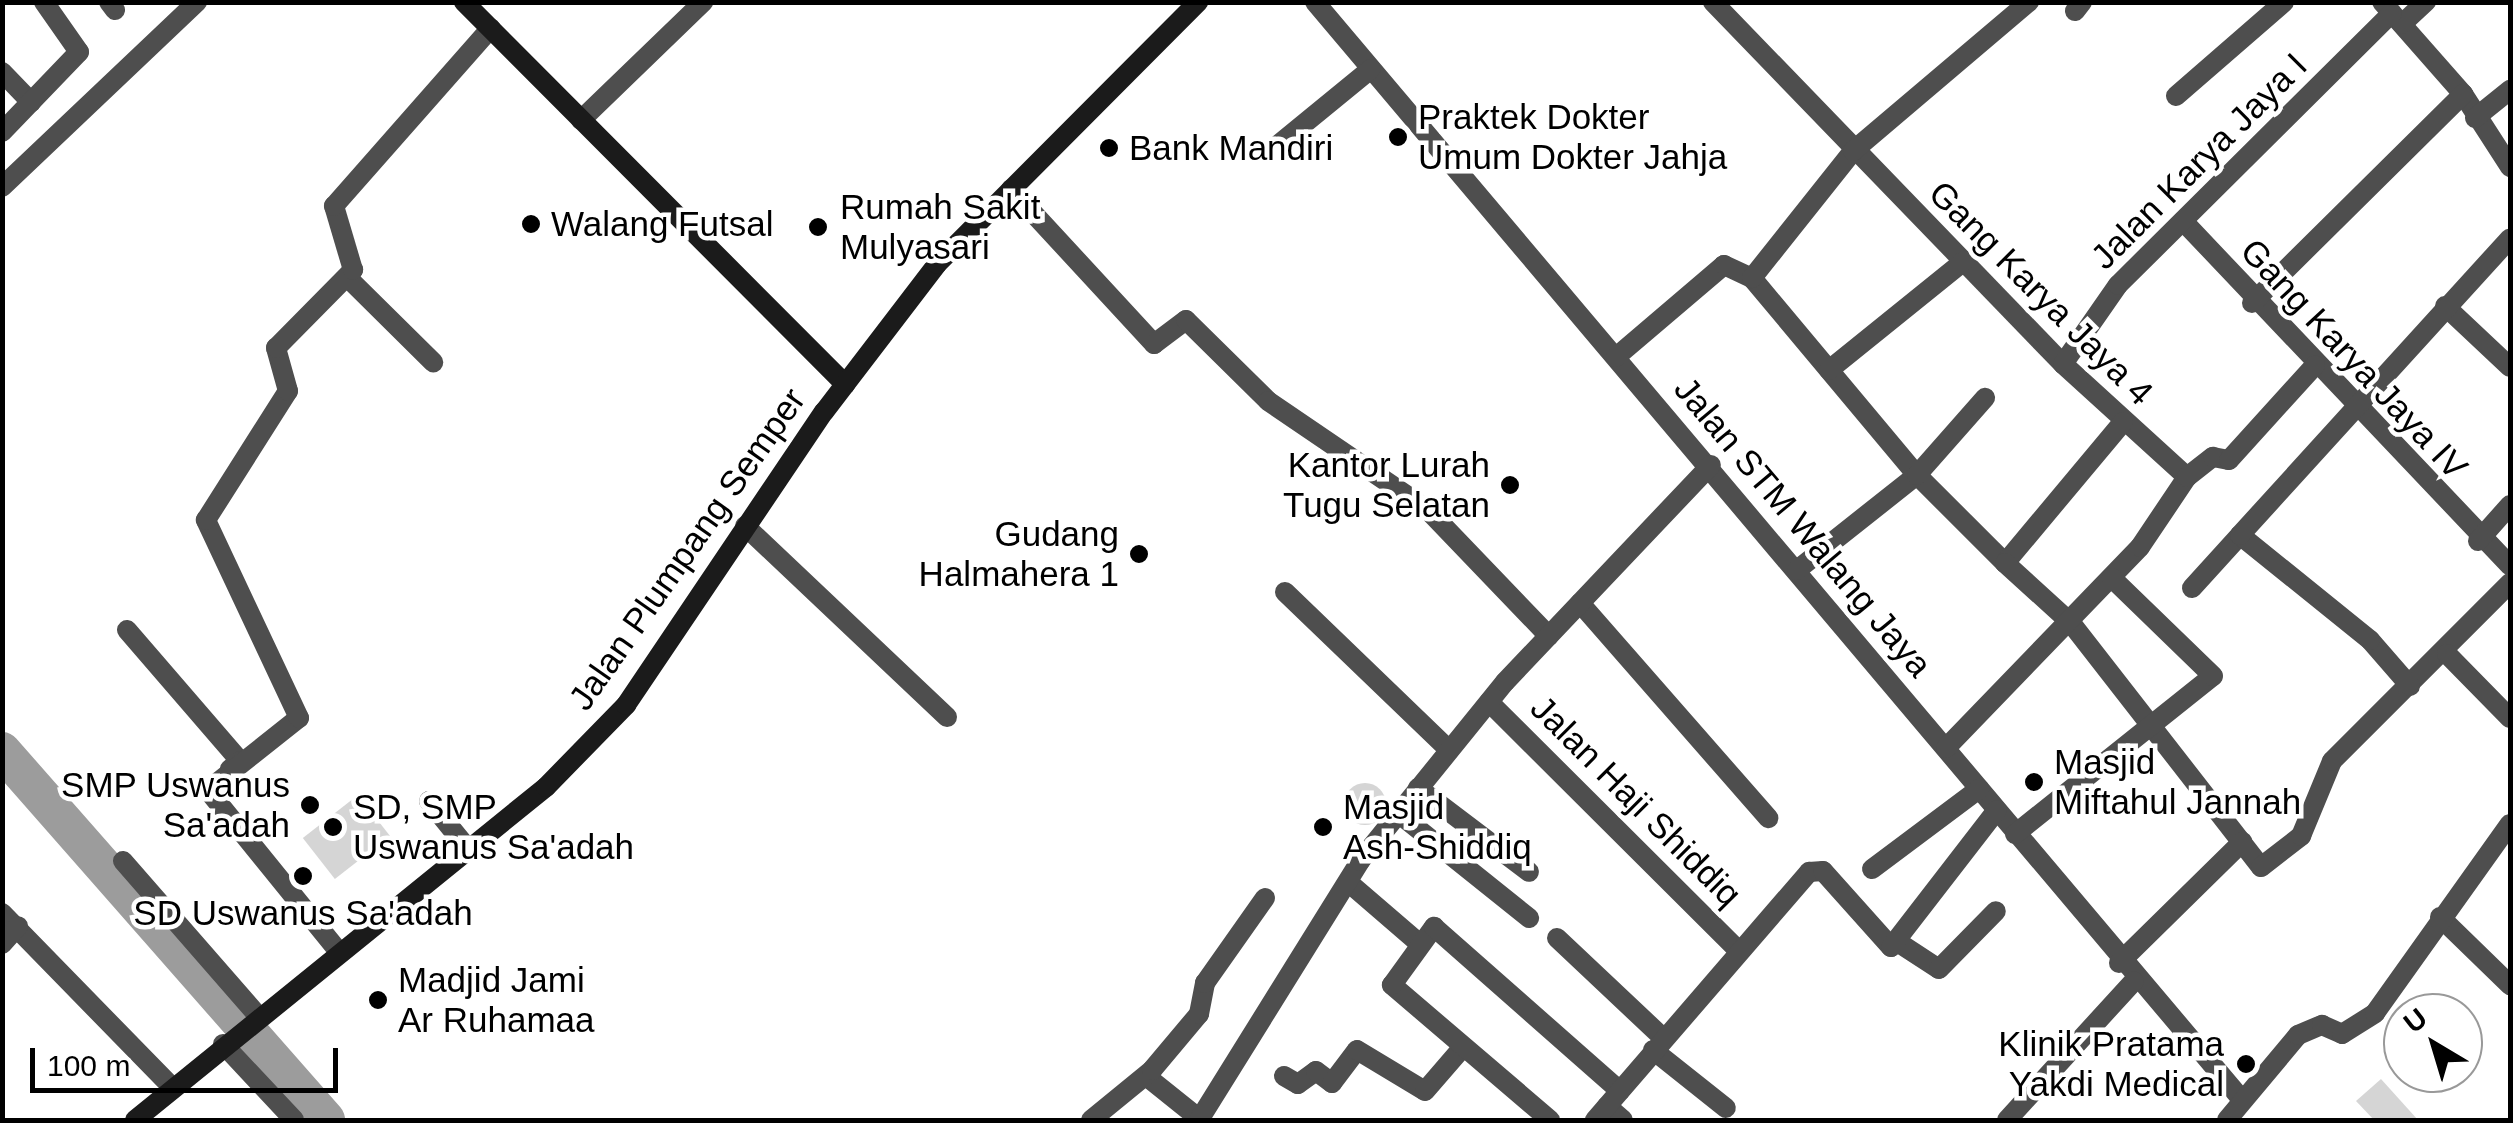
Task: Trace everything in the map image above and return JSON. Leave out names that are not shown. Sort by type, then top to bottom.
[{"type":"main road","points":[[464,2],[844,384]]},
{"type":"main road","name":"Jalan Plumpang Semper","points":[[135,1120],[225,1042],[468,848],[626,705],[844,384],[938,264],[1198,2]]},
{"type":"street","points":[[2,132],[79,50],[44,2]]},
{"type":"street","points":[[2,187],[197,2]]},
{"type":"street","points":[[581,120],[703,2]]},
{"type":"street","name":"Jalan STM Walang Jaya","points":[[1315,2],[1710,465],[2134,981],[2239,1096]]},
{"type":"street","name":"Gang Karya Jaya 4","points":[[1712,2],[2063,364],[2187,476]]},
{"type":"street","points":[[1752,278],[1854,151],[2029,2]]},
{"type":"street","points":[[2176,96],[2284,2]]},
{"type":"street","name":"Jalan Karya Jaya I","points":[[2063,364],[2118,285],[2392,13],[2426,2]]},
{"type":"street","points":[[2392,13],[2463,94],[2510,168]]},
{"type":"street","points":[[208,790],[299,718],[206,520],[288,391],[276,348],[348,278],[354,261],[334,206],[491,28]]},
{"type":"street","points":[[1278,145],[1371,68]]},
{"type":"street","points":[[2,72],[32,102]]},
{"type":"street","points":[[2475,118],[2510,90]]},
{"type":"street","points":[[2252,302],[2463,94]]},
{"type":"street","points":[[1010,189],[1154,344],[1186,320],[1268,401],[1427,509],[1549,636]]},
{"type":"street","name":"Gang Karya Jaya IV","points":[[2183,221],[2252,302],[2358,403],[2478,541],[2510,566]]},
{"type":"street","points":[[2192,588],[2510,238]]},
{"type":"street","points":[[1829,370],[1964,261]]},
{"type":"street","points":[[1616,357],[1724,264],[1752,278],[1917,475],[2071,623],[2150,733],[2261,867],[2285,853],[2332,761],[2446,654],[2510,583]]},
{"type":"street","points":[[348,278],[433,362]]},
{"type":"street","points":[[2445,306],[2510,367]]},
{"type":"street","points":[[1946,748],[2112,578],[2187,476],[2213,457],[2229,460],[2316,365]]},
{"type":"street","points":[[1797,570],[1917,475],[1984,398]]},
{"type":"street","points":[[2006,562],[2123,422]]},
{"type":"street","points":[[1146,1076],[1200,1120],[1348,882],[1398,812],[1489,702],[1710,465]]},
{"type":"street","points":[[2478,541],[2510,505]]},
{"type":"street","points":[[745,526],[947,716]]},
{"type":"street","points":[[2240,535],[2370,640],[2410,686]]},
{"type":"street","points":[[2015,834],[2150,733],[2213,676],[2112,578]]},
{"type":"street","points":[[1285,592],[1449,750]]},
{"type":"street","points":[[1580,603],[1768,818]]},
{"type":"street","points":[[128,630],[240,761],[208,790]]},
{"type":"street","points":[[2446,654],[2510,718]]},
{"type":"street","name":"Jalan Haji Shiddiq","points":[[1489,702],[1736,947]]},
{"type":"street","points":[[1418,788],[1530,872]]},
{"type":"street","points":[[208,790],[339,952]]},
{"type":"street","points":[[1872,869],[1979,790]]},
{"type":"street","points":[[430,802],[468,848]]},
{"type":"street","points":[[1896,941],[1997,810]]},
{"type":"street","points":[[1398,812],[1529,918]]},
{"type":"street","points":[[2226,1120],[2239,1096],[2310,1028],[2361,1028],[2510,824]]},
{"type":"street","points":[[2120,963],[2242,842]]},
{"type":"street","points":[[122,860],[253,1020]]},
{"type":"street","points":[[1550,1120],[1392,984],[1418,944],[1440,927],[1611,1110],[1657,1043],[1736,947],[1817,868],[1884,943],[1896,941],[1939,969],[1996,911]]},
{"type":"street","points":[[1348,882],[1418,944]]},
{"type":"street","points":[[1091,1120],[1146,1076],[1206,1003],[1205,983],[1265,898]]},
{"type":"street","points":[[2440,917],[2510,986]]},
{"type":"street","points":[[2,944],[10,920],[173,1088]]},
{"type":"street","points":[[1557,938],[1657,1043],[1726,1108]]},
{"type":"street","points":[[2007,1120],[2134,981]]},
{"type":"street","points":[[225,1042],[294,1120]]},
{"type":"street","points":[[1284,1076],[1298,1084],[1316,1072],[1332,1083],[1357,1050],[1425,1091],[1462,1047]]},
{"type":"shaded area","points":[[1365,783],[1380,789],[1386,804],[1380,819],[1365,825],[1350,819],[1344,804],[1350,789]]},
{"type":"shaded area","points":[[358,795],[390,836],[335,879],[303,838]]},
{"type":"shaded area","points":[[2381,1079],[2383,1093],[2394,1093],[2418,1120],[2374,1120],[2356,1101]]},
{"type":"waterway","points":[[2,751],[326,1120]]},
{"type":"place","name":"Praktek Dokter Umum Dokter Jahja","points":[[1398,137]]},
{"type":"place","name":"Bank Mandiri","points":[[1109,148]]},
{"type":"place","name":"Walang Futsal","points":[[531,224]]},
{"type":"place","name":"Rumah Sakit Mulyasari","points":[[818,227]]},
{"type":"place","name":"Kantor Lurah Tugu Selatan","points":[[1510,485]]},
{"type":"place","name":"Gudang Halmahera 1","points":[[1139,554]]},
{"type":"place","name":"Masjid Miftahul Jannah","points":[[2034,782]]},
{"type":"place","name":"SMP Uswanus Sa'adah","points":[[310,805]]},
{"type":"place","name":"SD, SMP Uswanus Sa'adah","points":[[333,827]]},
{"type":"place","name":"Masjid Ash-Shiddiq","points":[[1323,827]]},
{"type":"place","name":"SD Uswanus Sa'adah","points":[[303,876]]},
{"type":"place","name":"Madjid Jami Ar Ruhamaa","points":[[378,1000]]},
{"type":"place","name":"Klinik Pratama Yakdi Medical","points":[[2246,1064]]}]
